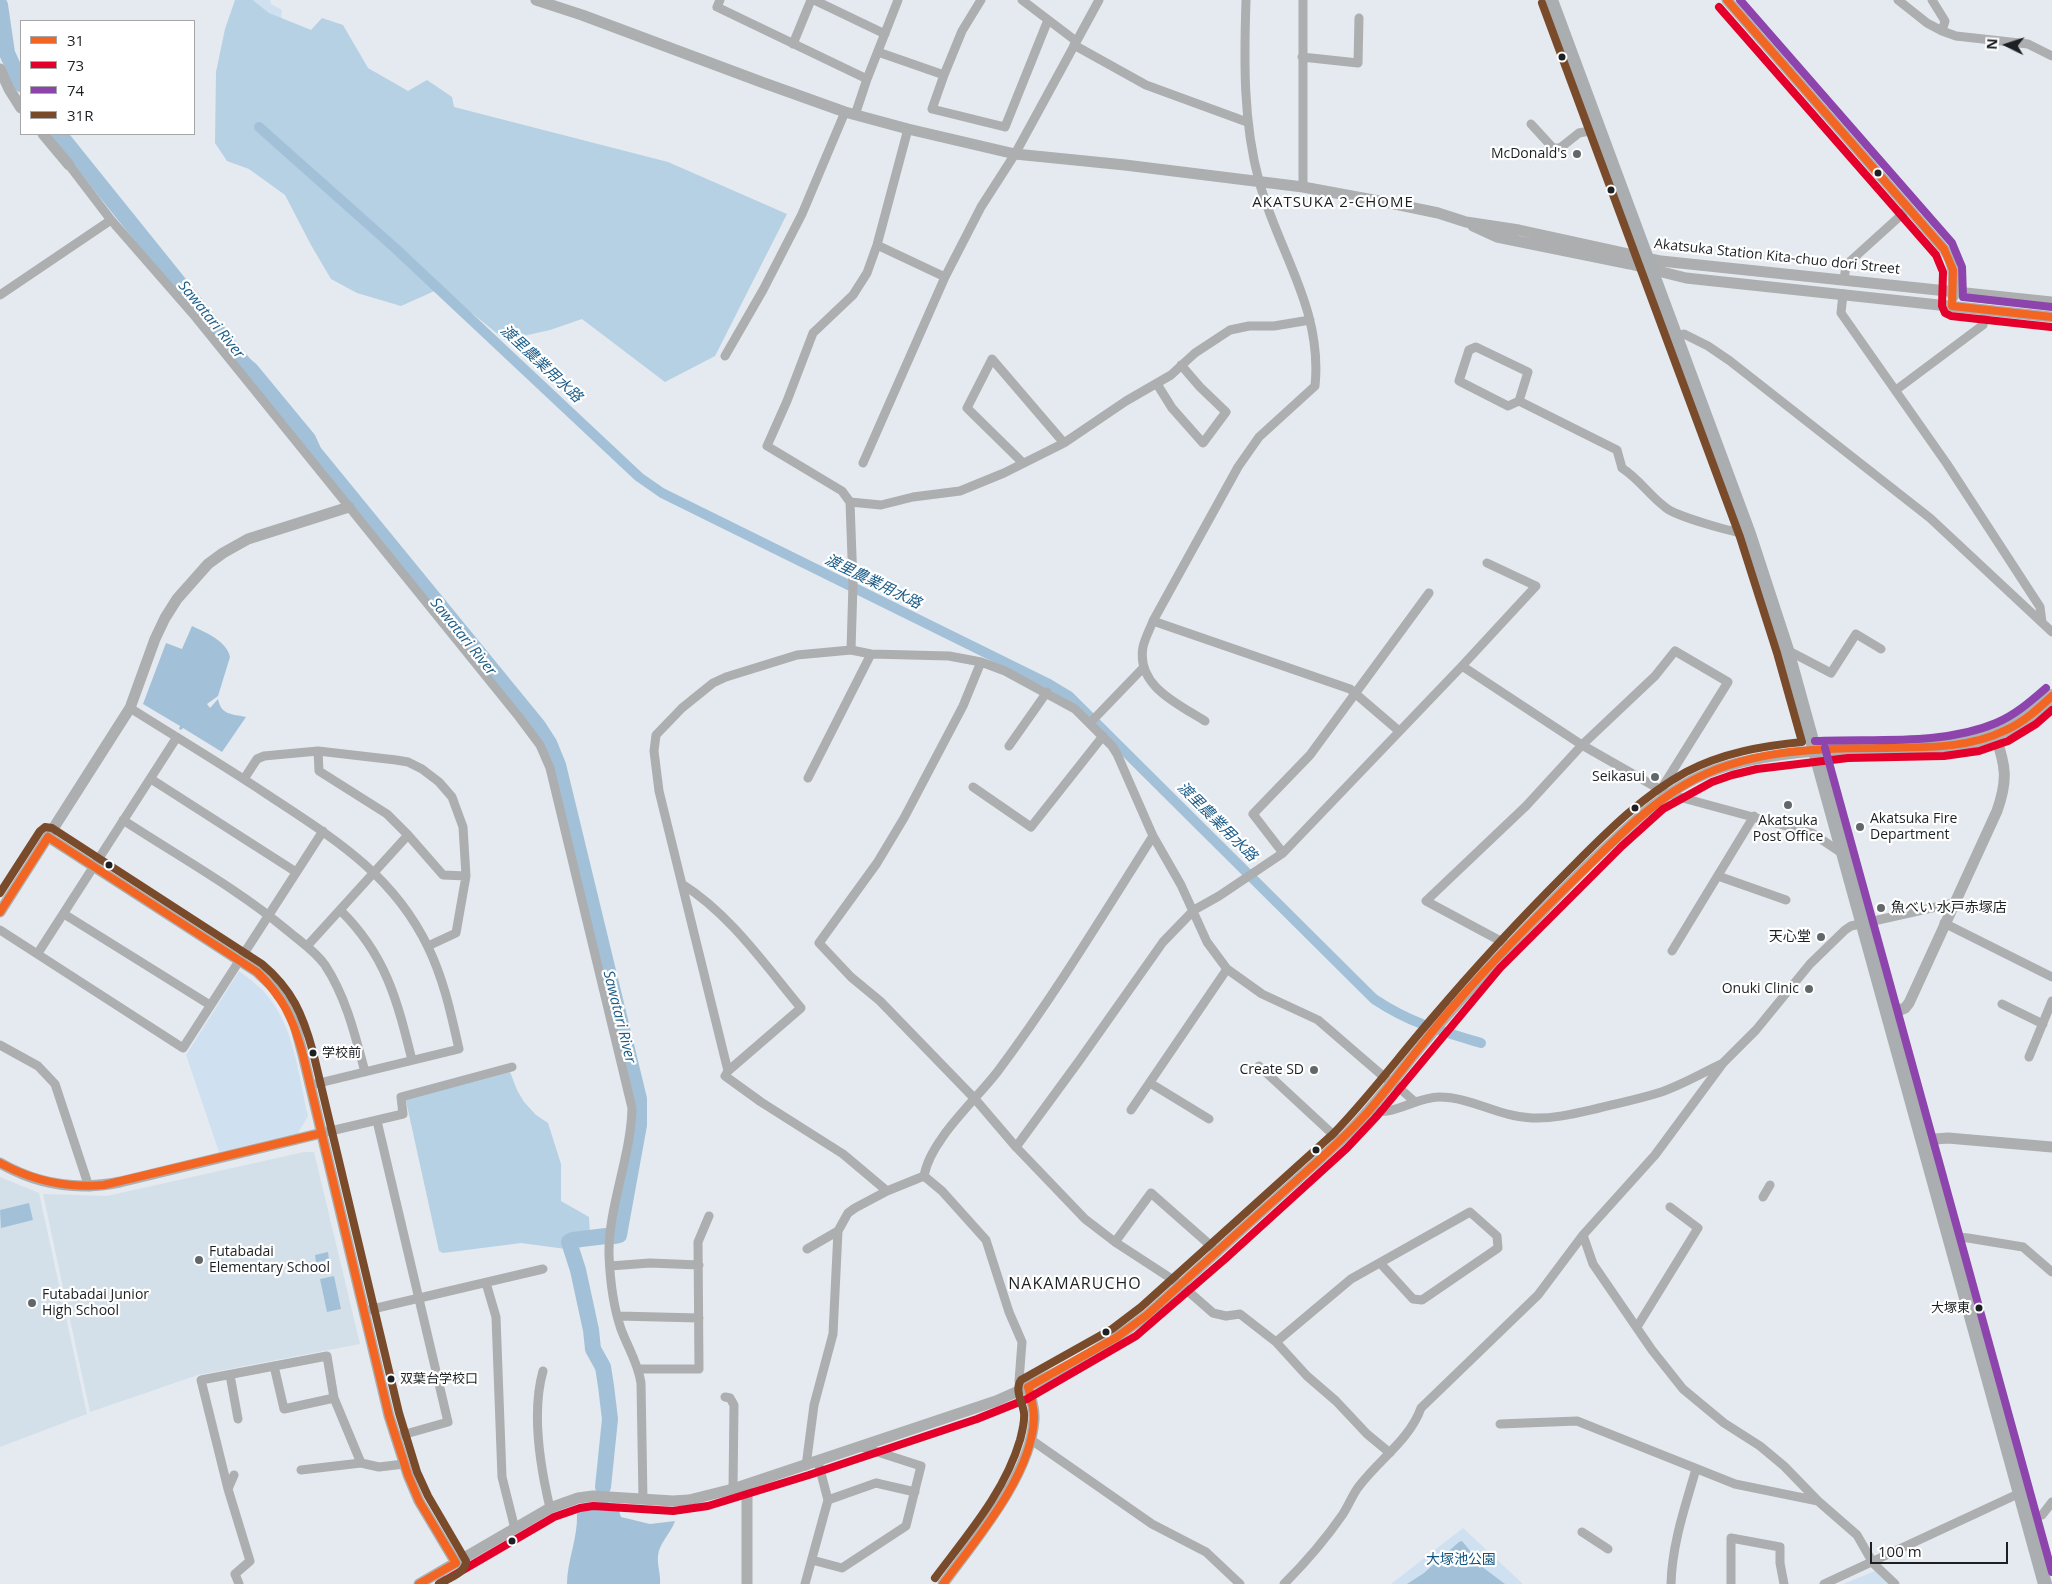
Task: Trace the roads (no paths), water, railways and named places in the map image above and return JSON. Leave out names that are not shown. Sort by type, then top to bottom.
[{"type":"highway","points":[[1551,0],[1749,534],[1787,650],[2045,1584]]},
{"type":"main road","points":[[1815,751],[1847,748],[1952,746],[1977,741],[1995,735],[2030,716],[2052,696]]},
{"type":"street","name":"Akatsuka Station Kita-chuo dori Street","points":[[536,0],[582,15],[773,87],[850,113],[908,129],[1015,154],[1303,187],[1438,213],[1466,222],[1483,232],[1497,237],[1648,264],[1686,278],[2052,317]]},
{"type":"street","points":[[720,0],[717,7],[867,79]]},
{"type":"street","points":[[793,44],[812,0],[885,34]]},
{"type":"street","points":[[725,356],[763,290],[802,214],[867,79],[898,0]]},
{"type":"street","points":[[981,0],[962,31],[932,109],[1005,127],[1048,20]]},
{"type":"street","points":[[1022,0],[1075,43],[1146,84],[1247,122]]},
{"type":"street","points":[[863,463],[945,277],[981,207],[1015,154],[1099,0]]},
{"type":"street","points":[[1205,721],[1170,701],[1159,692],[1143,668],[1143,647],[1153,621],[1238,468],[1259,437],[1315,386],[1317,367],[1308,307],[1259,181],[1247,122],[1244,45],[1246,0]]},
{"type":"street","points":[[1303,0],[1303,187]]},
{"type":"street","points":[[1727,0],[1909,208],[1950,258],[1954,272],[1952,306]]},
{"type":"street","points":[[1898,0],[1927,23],[1942,31],[1956,36],[2028,44],[2052,56]]},
{"type":"street","points":[[1932,0],[1945,21],[1942,31]]},
{"type":"street","points":[[1302,58],[1358,63],[1359,18]]},
{"type":"street","points":[[878,52],[944,75]]},
{"type":"street","points":[[0,69],[20,106]]},
{"type":"street","points":[[1531,124],[1553,148],[1560,148],[1579,133],[1599,129]]},
{"type":"street","points":[[851,650],[850,502],[842,491],[767,446],[787,401],[813,333],[853,296],[862,284],[878,245],[908,129]]},
{"type":"street","points":[[44,135],[111,220],[193,314],[348,507],[520,716],[540,745],[550,768],[632,1108],[630,1138],[610,1234],[610,1266],[618,1316],[639,1369],[642,1382],[643,1500]]},
{"type":"street","points":[[1844,280],[1846,265],[1909,208]]},
{"type":"street","points":[[0,295],[111,220]]},
{"type":"street","points":[[878,245],[945,277]]},
{"type":"street","name":"Akatsuka Station Kita-chuo dori Street","points":[[1648,264],[1675,262],[2052,302]]},
{"type":"street","points":[[1801,290],[1803,275]]},
{"type":"street","points":[[1843,294],[1841,313],[1983,518],[2040,608],[2042,622]]},
{"type":"street","points":[[1896,390],[1983,325],[1986,310]]},
{"type":"street","points":[[850,502],[881,505],[913,497],[960,491],[1023,464],[1064,443],[1126,401],[1171,375],[1194,353],[1230,330],[1249,326],[1274,326],[1310,320]]},
{"type":"street","points":[[1675,337],[1684,334],[1708,346],[1930,518],[2052,632]]},
{"type":"street","points":[[1476,347],[1528,372],[1519,401],[1508,406],[1459,381],[1469,350],[1476,347]]},
{"type":"street","points":[[1023,464],[967,408],[992,358],[1064,443]]},
{"type":"street","points":[[1157,384],[1172,408],[1203,443],[1226,412],[1181,365]]},
{"type":"street","points":[[1519,401],[1617,450],[1622,468],[1636,477],[1666,509],[1734,533],[1749,534]]},
{"type":"street","points":[[0,912],[130,708],[165,618],[177,598],[208,564],[248,539],[348,507]]},
{"type":"street","points":[[1016,1146],[1080,1061],[1163,942],[1194,910],[1283,853],[1536,586],[1487,563]]},
{"type":"street","points":[[1283,853],[1253,814],[1310,755],[1429,594]]},
{"type":"street","points":[[1153,621],[1350,689],[1399,731]]},
{"type":"street","points":[[1787,650],[1831,673],[1856,634],[1881,649]]},
{"type":"street","points":[[728,1071],[659,791],[654,751],[656,735],[688,703],[713,683],[726,677],[797,656],[851,650],[871,654],[949,656],[981,662],[1005,671],[1047,692],[1092,720],[1102,736],[1118,754],[1153,836],[1194,910],[1207,942],[1227,969],[1262,994],[1318,1020],[1415,1102]]},
{"type":"street","points":[[419,1584],[550,1508],[578,1498],[593,1496],[643,1500],[689,1500],[733,1489],[974,1410],[1025,1388],[1117,1337],[1147,1314],[1218,1252],[1340,1142],[1508,945],[1664,792],[1728,682],[1675,652],[1656,676],[1582,745],[1526,806],[1426,901],[1508,945]]},
{"type":"street","points":[[808,778],[871,654]]},
{"type":"street","points":[[981,662],[963,706],[904,818],[878,863],[819,943],[975,1099],[1016,1146],[1086,1219],[1115,1242],[1180,1285],[1213,1313],[1226,1316],[1240,1314],[1276,1342],[1307,1376],[1336,1400],[1367,1434],[1390,1452]]},
{"type":"street","points":[[1462,666],[1582,745],[1664,792],[1812,833],[1843,854]]},
{"type":"street","points":[[1092,720],[1143,668]]},
{"type":"street","points":[[1009,746],[1047,692]]},
{"type":"street","points":[[130,708],[244,779],[347,848],[374,871],[399,900],[428,946],[448,1000],[460,1049],[311,1085]]},
{"type":"street","points":[[1887,1015],[1905,1008],[1909,1003],[2002,798],[2005,769],[1995,735]]},
{"type":"street","points":[[973,788],[1031,827],[1102,736]]},
{"type":"street","points":[[38,953],[177,737]]},
{"type":"street","points":[[244,779],[257,759],[264,756],[318,751],[408,762],[422,769],[439,782],[452,797],[463,827],[466,876],[456,932],[428,946]]},
{"type":"street","points":[[318,751],[319,771],[387,814],[443,875],[466,876]]},
{"type":"street","points":[[1664,792],[1728,765],[1815,751]]},
{"type":"street","points":[[151,778],[296,872]]},
{"type":"street","points":[[1672,951],[1754,816]]},
{"type":"street","points":[[123,820],[269,915],[308,945],[324,964],[340,990],[353,1026],[365,1072]]},
{"type":"street","points":[[0,930],[183,1048],[323,831]]},
{"type":"street","points":[[308,945],[408,835]]},
{"type":"street","points":[[924,1176],[926,1166],[939,1142],[998,1072],[1055,989],[1153,836]]},
{"type":"street","points":[[48,837],[241,960],[272,986],[285,1004],[296,1025],[395,1437],[419,1501],[456,1563]]},
{"type":"street","points":[[1718,876],[1786,900]]},
{"type":"street","points":[[682,884],[692,890],[724,918],[801,1008],[728,1071],[725,1076],[768,1107],[843,1154],[887,1191]]},
{"type":"street","points":[[1284,1584],[1313,1555],[1344,1513],[1359,1486],[1402,1440],[1418,1419],[1422,1408],[1530,1303],[1583,1235],[1655,1155],[1723,1063],[1756,1030],[1810,964],[1849,927],[1954,903]]},
{"type":"street","points":[[340,910],[369,942],[384,969],[400,1013],[412,1060]]},
{"type":"street","points":[[64,914],[210,1005]]},
{"type":"street","points":[[1944,924],[2052,977]]},
{"type":"street","points":[[1131,1110],[1227,969]]},
{"type":"street","points":[[2029,1057],[2052,1001]]},
{"type":"street","points":[[2002,1004],[2042,1024]]},
{"type":"street","points":[[0,1045],[38,1066],[55,1084],[89,1187]]},
{"type":"street","points":[[1369,1110],[1385,1112],[1430,1098],[1452,1098],[1472,1102],[1504,1114],[1531,1118],[1551,1118],[1656,1094],[1723,1063]]},
{"type":"street","points":[[1259,1066],[1340,1142]]},
{"type":"street","points":[[0,1163],[29,1178],[44,1182],[89,1187],[120,1182],[403,1114],[401,1097],[512,1068]]},
{"type":"street","points":[[1150,1083],[1209,1118]]},
{"type":"street","points":[[377,1121],[448,1422],[395,1437]]},
{"type":"street","points":[[1922,1140],[1948,1138],[2052,1148]]},
{"type":"street","points":[[806,1466],[814,1405],[834,1334],[838,1231],[848,1213],[887,1191],[924,1176]]},
{"type":"street","points":[[924,1176],[942,1191],[986,1240],[1009,1312],[1022,1342],[1020,1381],[1025,1388],[1034,1411],[1030,1439],[1010,1490],[943,1584]]},
{"type":"street","points":[[1763,1197],[1770,1185]]},
{"type":"street","points":[[1115,1242],[1151,1193],[1218,1252]]},
{"type":"street","points":[[1636,1327],[1698,1228],[1670,1207]]},
{"type":"street","points":[[1276,1342],[1352,1279],[1470,1212],[1497,1236],[1498,1248],[1422,1300],[1412,1299],[1381,1264]]},
{"type":"street","points":[[639,1369],[699,1369],[698,1242],[709,1216]]},
{"type":"street","points":[[807,1249],[838,1231]]},
{"type":"street","points":[[1583,1235],[1593,1264],[1636,1327],[1683,1389],[1724,1423],[1760,1446],[1784,1466],[1818,1501],[1857,1535],[1872,1563],[1895,1584]]},
{"type":"street","points":[[1948,1236],[2023,1248],[2052,1272]]},
{"type":"street","points":[[610,1266],[650,1263],[699,1265]]},
{"type":"street","points":[[364,1312],[542,1269]]},
{"type":"street","points":[[486,1283],[496,1317],[502,1477],[515,1529]]},
{"type":"street","points":[[618,1316],[699,1318]]},
{"type":"street","points":[[239,1584],[235,1574],[250,1561],[228,1489],[201,1380],[327,1356],[334,1398],[361,1463]]},
{"type":"street","points":[[274,1366],[284,1409],[334,1398]]},
{"type":"street","points":[[543,1371],[540,1382],[538,1420],[540,1468],[550,1508]]},
{"type":"street","points":[[230,1375],[238,1418]]},
{"type":"street","points":[[725,1397],[730,1398],[734,1405],[733,1489]]},
{"type":"street","points":[[1500,1424],[1577,1421],[1735,1484],[1818,1501]]},
{"type":"street","points":[[1030,1439],[1152,1524],[1206,1552],[1240,1584]]},
{"type":"street","points":[[812,1560],[842,1568],[906,1526],[922,1466],[862,1447]]},
{"type":"street","points":[[805,1584],[828,1500],[818,1462]]},
{"type":"street","points":[[301,1470],[361,1463],[379,1467],[404,1464]]},
{"type":"street","points":[[1671,1584],[1672,1563],[1677,1534],[1696,1469]]},
{"type":"street","points":[[228,1489],[234,1475]]},
{"type":"street","points":[[828,1500],[876,1483],[915,1492]]},
{"type":"street","points":[[746,1485],[747,1584]]},
{"type":"street","points":[[1824,1584],[2020,1493]]},
{"type":"street","points":[[2027,1519],[2042,1514],[2052,1502]]},
{"type":"street","points":[[1582,1532],[1608,1549]]},
{"type":"street","points":[[1731,1584],[1732,1538],[1780,1547],[1780,1563],[1784,1584]]},
{"type":"street","points":[[439,1573],[444,1584]]},
{"type":"waterway","name":"Sawatari River","points":[[0,5],[7,53],[20,82]]},
{"type":"waterway","name":"渡里農業用水路","points":[[259,127],[395,248],[639,477],[662,493],[1049,684],[1069,696],[1374,999],[1413,1020],[1481,1043]]},
{"type":"waterway","name":"Sawatari River","points":[[60,135],[244,364],[308,439],[314,452],[538,726],[549,743],[558,765],[639,1099],[639,1125],[619,1235],[615,1236]]},
{"type":"waterway","name":"Sawatari River","points":[[603,1487],[610,1419],[606,1386],[603,1367],[593,1349],[591,1330],[578,1270],[569,1242],[606,1236]]},
{"type":"waterway","name":"Sawatari River","points":[[600,1534],[601,1505]]},
{"type":"place","name":"McDonald's","points":[[1577,154]]},
{"type":"place","name":"Seikasui","points":[[1655,777]]},
{"type":"place","name":"Akatsuka Post Office","points":[[1788,805]]},
{"type":"place","name":"Akatsuka Fire Department","points":[[1860,827]]},
{"type":"place","name":"魚べい 水戸赤塚店","points":[[1881,908]]},
{"type":"place","name":"天心堂","points":[[1821,937]]},
{"type":"place","name":"Onuki Clinic","points":[[1809,989]]},
{"type":"place","name":"学校前","points":[[313,1053]]},
{"type":"place","name":"Create SD","points":[[1314,1070]]},
{"type":"place","name":"Futabadai Elementary School","points":[[199,1260]]},
{"type":"place","name":"Futabadai Junior High School","points":[[32,1303]]},
{"type":"place","name":"大塚東","points":[[1979,1308]]},
{"type":"place","name":"双葉台学校口","points":[[391,1379]]},
{"type":"district","name":"AKATSUKA 2-CHOME","points":[[1333,203]]},
{"type":"district","name":"NAKAMARUCHO","points":[[1075,1284]]},
{"type":"park label","name":"大塚池公園","points":[[1461,1560]]}]
